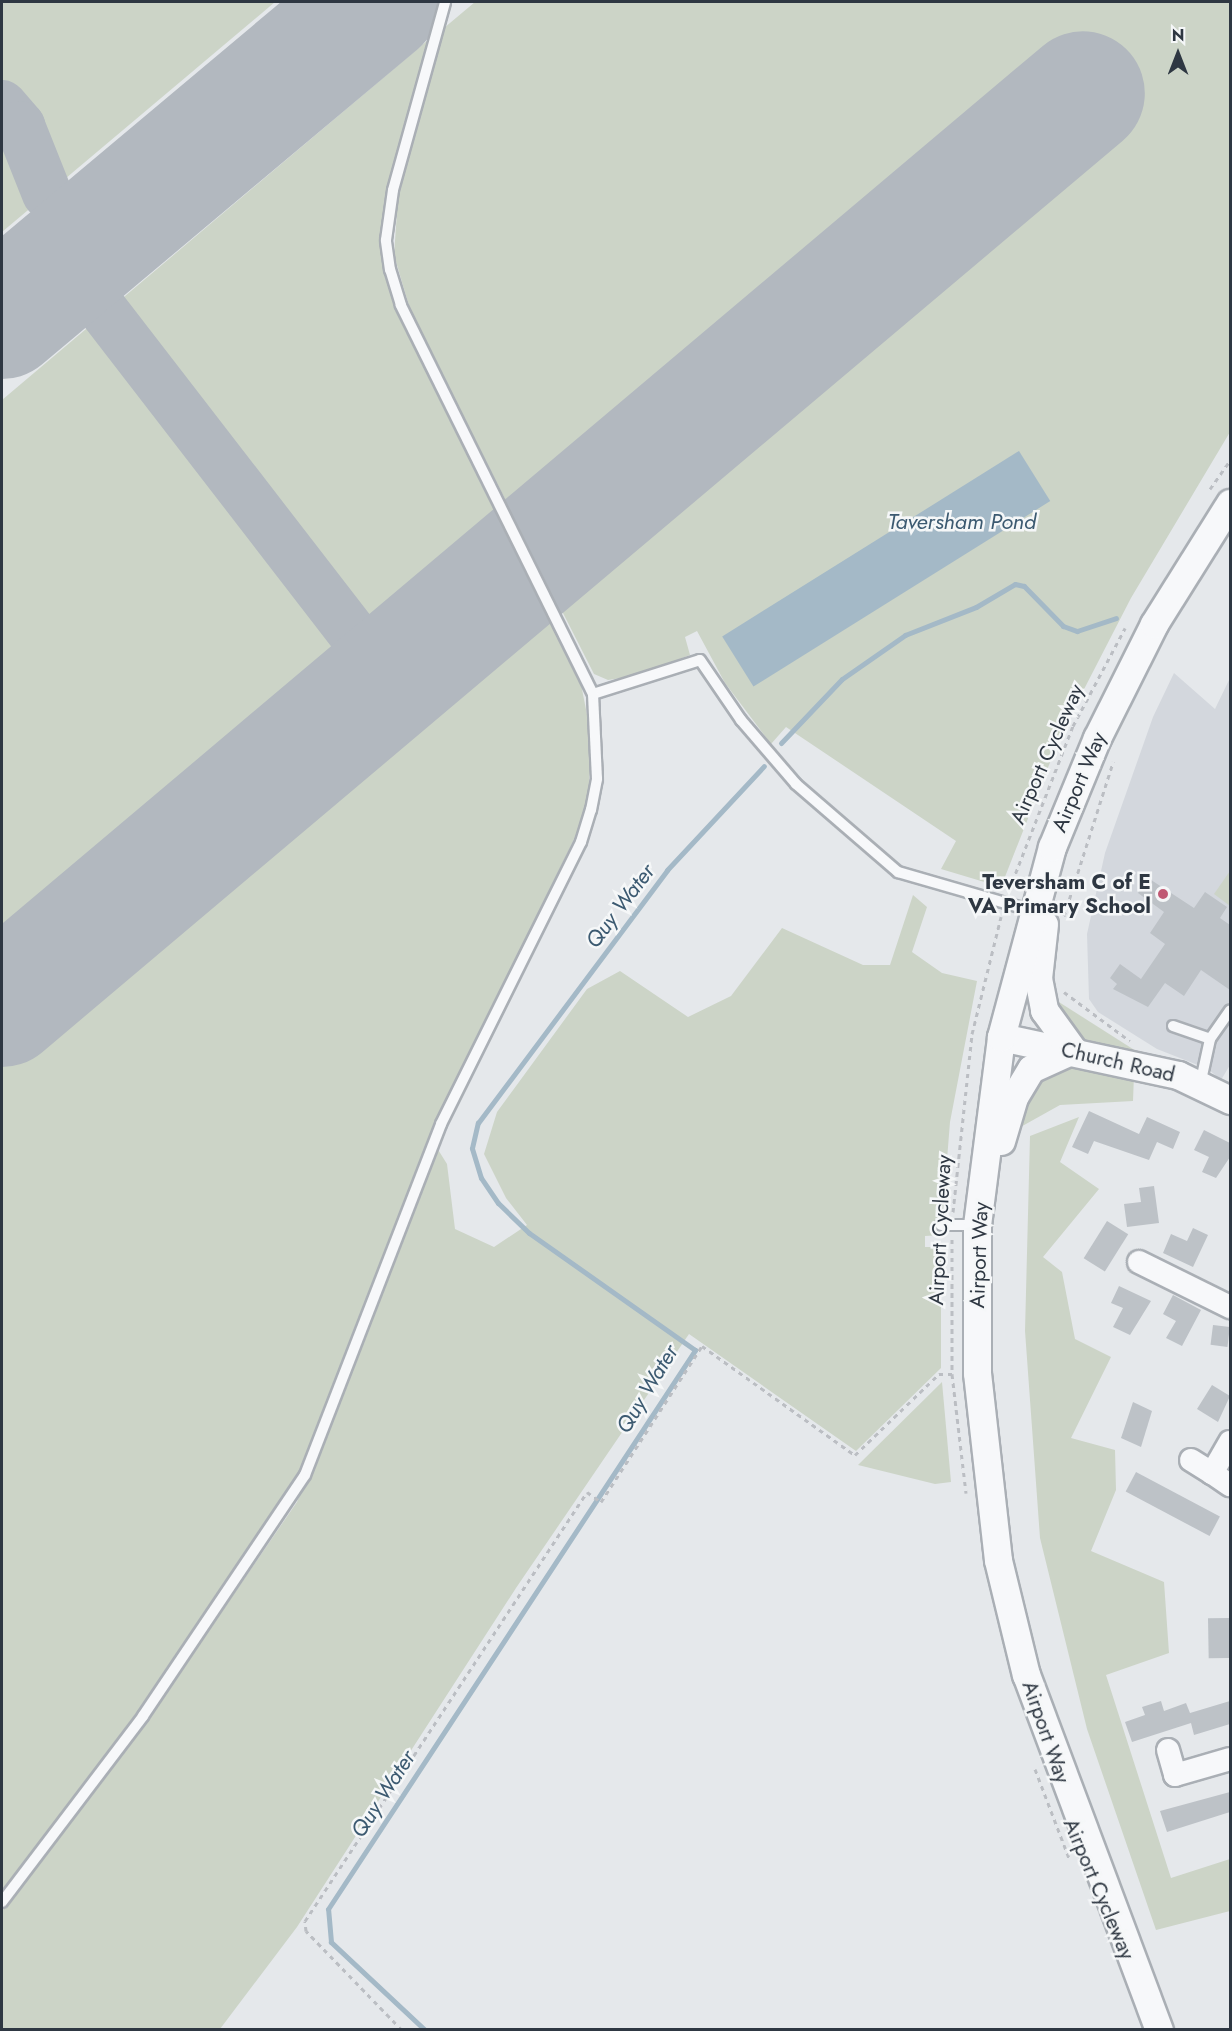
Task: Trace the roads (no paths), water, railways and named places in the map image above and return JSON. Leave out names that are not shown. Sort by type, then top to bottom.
[{"type":"street","name":"Airport Way","points":[[1159,2030],[1034,1697],[998,1560],[977,1373],[957,1224],[1001,1037],[1052,847],[1097,738],[1219,499]]},
{"type":"street","points":[[957,1224],[1014,1097],[1031,1069],[1073,1050],[1044,1010],[1038,978],[1052,847]]},
{"type":"street","name":"Church Road","points":[[1001,1037],[1073,1050],[1178,1075],[1230,1100]]},
{"type":"street","points":[[1139,1262],[1230,1307]]},
{"type":"street","points":[[1191,1460],[1221,1479],[1230,1442]]},
{"type":"street","points":[[1168,1750],[1175,1775],[1230,1759]]},
{"type":"lane","points":[[2,1902],[143,1716],[305,1474],[441,1124],[581,842],[597,779],[592,694],[401,305],[390,270],[386,240],[393,190],[445,2]]},
{"type":"lane","points":[[592,694],[700,660],[741,720],[796,784],[898,873],[1034,911]]},
{"type":"lane","points":[[1200,1086],[1210,1040],[1230,1010]]},
{"type":"lane","points":[[1173,1026],[1210,1040]]},
{"type":"water","name":"Taversham Pond","points":[[1019,451],[1050,501],[753,687],[722,636]]},
{"type":"waterway","name":"Quy Water","points":[[781,743],[842,679],[905,635],[976,607],[1015,584],[1024,586],[1063,626],[1077,631],[1116,618]]},
{"type":"waterway","name":"Quy Water","points":[[425,2030],[331,1942],[328,1909],[695,1350],[529,1233],[498,1203],[481,1178],[472,1148],[478,1123],[667,870],[764,766]]},
{"type":"place","name":"Teversham C of E VA Primary School","points":[[1163,894]]}]
